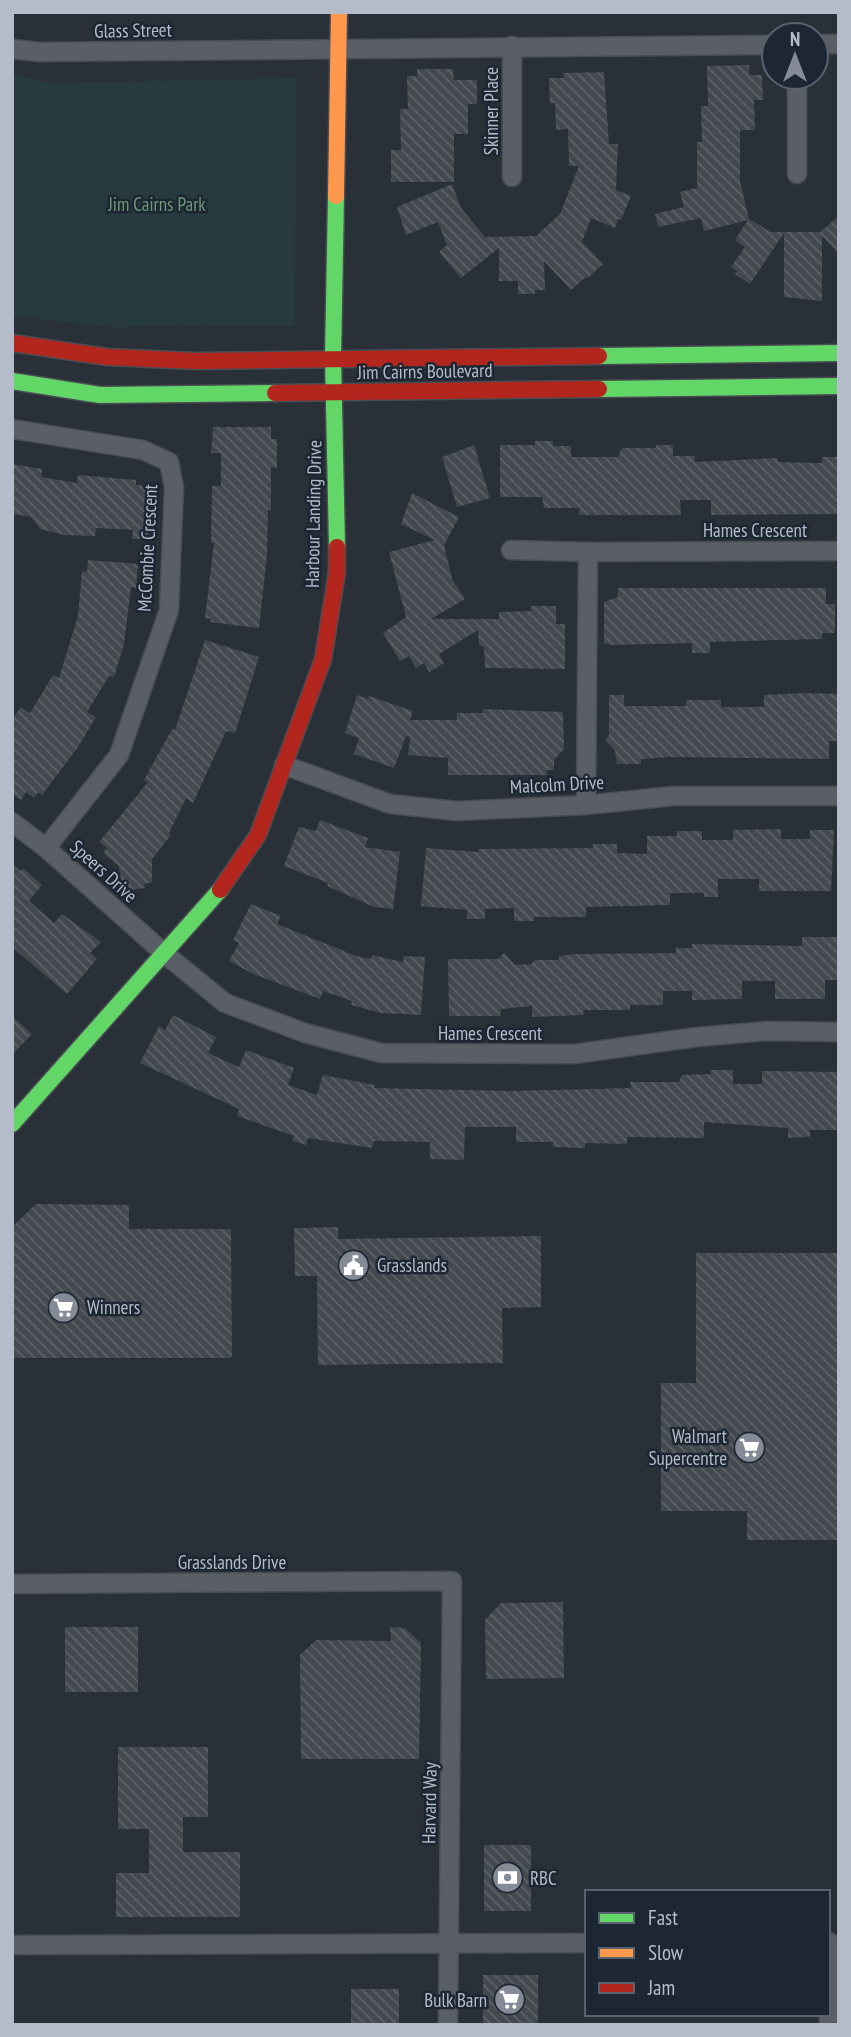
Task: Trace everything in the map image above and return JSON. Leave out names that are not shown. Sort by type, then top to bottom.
[{"type":"street","name":"Harbour Landing Drive","points":[[12,1124],[220,890],[258,835],[323,659],[337,572],[333,357],[339,12]]},
{"type":"street","name":"Glass Street","points":[[12,49],[39,52],[760,45]]},
{"type":"street","name":"Skinner Place","points":[[512,46],[512,177]]},
{"type":"street","points":[[797,91],[797,174]]},
{"type":"street","name":"Jim Cairns Boulevard","points":[[12,343],[107,357],[196,361],[333,357],[839,353]]},
{"type":"street","name":"Jim Cairns Boulevard","points":[[12,380],[100,395],[839,386]]},
{"type":"street","name":"McCombie Crescent","points":[[12,429],[143,450],[169,463],[174,487],[169,610],[119,755],[46,848]]},
{"type":"street","name":"Hames Crescent","points":[[512,550],[839,551]]},
{"type":"street","points":[[586,804],[588,552]]},
{"type":"street","name":"Malcolm Drive","points":[[284,765],[390,804],[457,811],[673,796],[839,796]]},
{"type":"street","name":"Speers Drive","points":[[12,822],[46,848],[165,954]]},
{"type":"street","name":"Hames Crescent","points":[[165,954],[225,1003],[305,1033],[381,1053],[574,1054],[697,1037],[767,1031],[839,1032]]},
{"type":"street","name":"Grasslands Drive","points":[[12,1584],[452,1581]]},
{"type":"street","name":"Harvard Way","points":[[448,2025],[452,1581]]},
{"type":"street","points":[[830,1997],[832,1942]]},
{"type":"street","points":[[12,1945],[585,1943]]},
{"type":"green space","name":"Jim Cairns Park","points":[[12,74],[53,83],[296,78],[295,326],[109,327],[12,316]]},
{"type":"building","points":[[749,65],[749,75],[760,75],[763,100],[754,100],[755,130],[740,130],[740,181],[749,219],[771,232],[820,232],[839,216],[839,254],[822,236],[822,301],[784,297],[784,233],[750,284],[735,274],[737,271],[731,267],[745,247],[735,240],[748,220],[704,231],[701,218],[658,227],[655,214],[684,207],[680,192],[697,188],[697,142],[702,142],[701,106],[708,106],[707,66]]},
{"type":"building","points":[[417,69],[453,69],[454,80],[477,80],[477,104],[468,104],[468,134],[454,134],[454,182],[391,182],[391,150],[401,150],[400,109],[408,109],[407,76],[417,76]]},
{"type":"building","points":[[604,72],[609,144],[618,144],[616,190],[631,196],[615,228],[591,218],[582,242],[603,264],[588,278],[571,290],[544,261],[545,290],[535,290],[535,294],[518,294],[518,281],[499,281],[499,248],[461,278],[439,252],[447,245],[438,222],[406,235],[397,207],[452,184],[461,208],[485,237],[536,236],[560,214],[579,166],[569,166],[568,129],[556,130],[555,103],[550,103],[549,78],[564,78],[563,73]]},
{"type":"building","points":[[213,427],[271,427],[271,439],[277,439],[277,468],[271,467],[271,510],[268,510],[267,556],[259,628],[210,622],[211,619],[205,618],[214,543],[211,543],[212,486],[221,486],[221,453],[211,453]]},
{"type":"building","points":[[535,441],[553,441],[553,446],[571,446],[571,457],[618,457],[622,448],[673,445],[673,456],[695,456],[695,462],[778,458],[778,462],[822,463],[822,457],[839,457],[839,514],[711,515],[711,500],[680,500],[681,515],[579,515],[579,508],[544,508],[542,497],[500,497],[500,445],[535,445]]},
{"type":"building","points":[[474,445],[490,498],[457,507],[442,457]]},
{"type":"building","points":[[12,464],[42,469],[41,477],[77,483],[78,475],[136,480],[136,485],[151,486],[148,539],[132,539],[133,530],[96,528],[95,536],[65,535],[40,529],[31,517],[12,514]]},
{"type":"building","points":[[412,493],[459,517],[444,545],[452,579],[465,599],[431,619],[499,619],[499,612],[531,611],[531,606],[556,606],[556,624],[565,624],[565,669],[485,668],[484,647],[479,645],[478,630],[439,654],[444,663],[429,672],[424,663],[416,668],[409,656],[400,661],[383,633],[406,617],[389,552],[435,540],[401,524]]},
{"type":"building","points":[[88,560],[138,564],[136,588],[131,587],[124,644],[114,677],[109,676],[87,712],[96,717],[78,747],[42,795],[38,792],[34,798],[26,792],[21,800],[12,794],[12,720],[21,707],[30,713],[53,675],[59,678],[78,616],[82,571],[87,572]]},
{"type":"building","points":[[618,588],[826,588],[826,604],[835,604],[835,628],[834,633],[822,633],[822,639],[710,642],[710,653],[692,653],[692,643],[611,645],[604,643],[604,602],[618,597]]},
{"type":"building","points":[[205,640],[259,657],[235,733],[226,731],[193,803],[186,798],[169,833],[171,835],[152,859],[152,882],[144,884],[145,888],[129,890],[125,883],[121,883],[119,866],[103,853],[107,848],[99,842],[148,782],[144,780],[172,729],[175,730]]},
{"type":"building","points":[[839,694],[839,741],[829,741],[829,759],[670,757],[641,759],[641,764],[617,764],[615,750],[605,740],[609,735],[609,695],[624,695],[624,706],[686,706],[686,700],[721,700],[721,707],[764,707],[764,695]]},
{"type":"building","points":[[357,695],[368,699],[369,696],[413,711],[410,720],[457,720],[457,713],[483,713],[483,709],[563,712],[564,749],[554,760],[554,770],[547,770],[547,775],[448,775],[448,758],[408,755],[410,737],[406,736],[394,768],[354,754],[359,738],[345,733]]},
{"type":"building","points":[[320,820],[368,838],[365,847],[400,852],[393,909],[374,907],[327,886],[328,883],[284,866],[299,827],[316,831]]},
{"type":"building","points":[[781,829],[781,839],[810,839],[810,830],[834,830],[831,891],[759,891],[759,879],[718,879],[718,897],[704,897],[704,893],[670,893],[670,905],[586,907],[586,917],[534,917],[534,921],[514,921],[514,908],[485,909],[485,919],[467,919],[467,910],[421,906],[426,848],[479,852],[479,849],[593,848],[593,844],[617,844],[617,853],[647,854],[647,836],[677,836],[677,831],[702,831],[702,840],[733,840],[733,830]]},
{"type":"building","points":[[12,864],[21,871],[23,868],[42,885],[29,901],[54,923],[62,914],[101,942],[90,953],[97,959],[67,994],[12,947]]},
{"type":"building","points":[[251,904],[281,916],[277,924],[356,956],[371,959],[372,955],[403,962],[404,956],[425,957],[421,1015],[381,1013],[351,1005],[352,1001],[323,991],[320,999],[253,974],[229,961],[239,943],[233,940]]},
{"type":"building","points":[[802,937],[839,937],[839,980],[825,980],[825,999],[775,999],[775,981],[742,981],[742,999],[692,1000],[692,991],[663,991],[663,1005],[630,1005],[630,1010],[584,1010],[583,1015],[532,1017],[532,1006],[501,1009],[500,1016],[449,1016],[448,959],[498,959],[504,953],[515,965],[531,964],[535,960],[559,960],[559,956],[575,954],[676,953],[676,948],[692,948],[692,944],[802,946]]},
{"type":"building","points":[[173,1015],[216,1037],[208,1053],[239,1067],[246,1050],[294,1068],[288,1085],[317,1095],[323,1075],[375,1085],[374,1088],[512,1091],[631,1088],[630,1082],[679,1082],[682,1075],[711,1074],[711,1070],[733,1070],[733,1084],[762,1084],[762,1071],[839,1072],[839,1130],[810,1130],[810,1137],[788,1138],[788,1128],[704,1122],[704,1138],[627,1137],[627,1144],[585,1143],[585,1148],[553,1147],[553,1142],[516,1142],[516,1127],[465,1127],[464,1160],[430,1159],[430,1142],[374,1141],[372,1148],[308,1138],[306,1145],[292,1141],[294,1136],[237,1116],[239,1109],[140,1063],[159,1026],[165,1030]]},
{"type":"building","points":[[12,1016],[32,1034],[12,1055]]},
{"type":"building","points":[[36,1204],[129,1205],[129,1229],[231,1229],[232,1358],[12,1358],[12,1227]]},
{"type":"building","points":[[338,1227],[338,1239],[541,1236],[541,1307],[502,1308],[503,1363],[318,1365],[317,1276],[295,1276],[294,1228]]},
{"type":"building","name":"Walmart Supercentre","points":[[696,1253],[839,1253],[839,1540],[747,1540],[747,1511],[661,1511],[661,1383],[696,1383]]},
{"type":"building","points":[[563,1602],[564,1678],[486,1679],[485,1620],[501,1603]]},
{"type":"building","points":[[65,1627],[138,1627],[138,1692],[65,1692]]},
{"type":"building","points":[[390,1627],[405,1628],[421,1643],[419,1759],[301,1759],[300,1655],[316,1640],[391,1641]]},
{"type":"building","points":[[118,1747],[208,1747],[208,1817],[183,1817],[183,1852],[240,1852],[240,1917],[116,1917],[116,1873],[149,1873],[149,1829],[118,1829]]},
{"type":"building","name":"RBC","points":[[484,1845],[531,1845],[531,1911],[484,1911]]},
{"type":"building","name":"Bulk Barn","points":[[483,1975],[538,1975],[538,2025],[483,2025]]},
{"type":"building","points":[[351,1989],[399,1989],[399,2025],[351,2025]]},
{"type":"traffic: fast","points":[[336,196],[333,357],[337,547]]},
{"type":"traffic: fast","points":[[599,356],[839,353]]},
{"type":"traffic: fast","points":[[12,381],[100,395],[275,393]]},
{"type":"traffic: fast","points":[[599,389],[839,386]]},
{"type":"traffic: fast","points":[[12,1124],[220,890]]},
{"type":"traffic: slow","points":[[336,196],[339,12]]},
{"type":"traffic: jam","points":[[12,343],[107,357],[196,361],[599,356]]},
{"type":"traffic: jam","points":[[275,393],[599,389]]},
{"type":"traffic: jam","points":[[220,890],[258,835],[323,659],[337,572],[337,547]]},
{"type":"place","name":"Grasslands","points":[[354,1265]]},
{"type":"place","name":"Winners","points":[[64,1307]]},
{"type":"place","name":"Walmart Supercentre","points":[[750,1447]]},
{"type":"place","name":"RBC","points":[[507,1878]]},
{"type":"place","name":"Bulk Barn","points":[[510,2000]]}]
